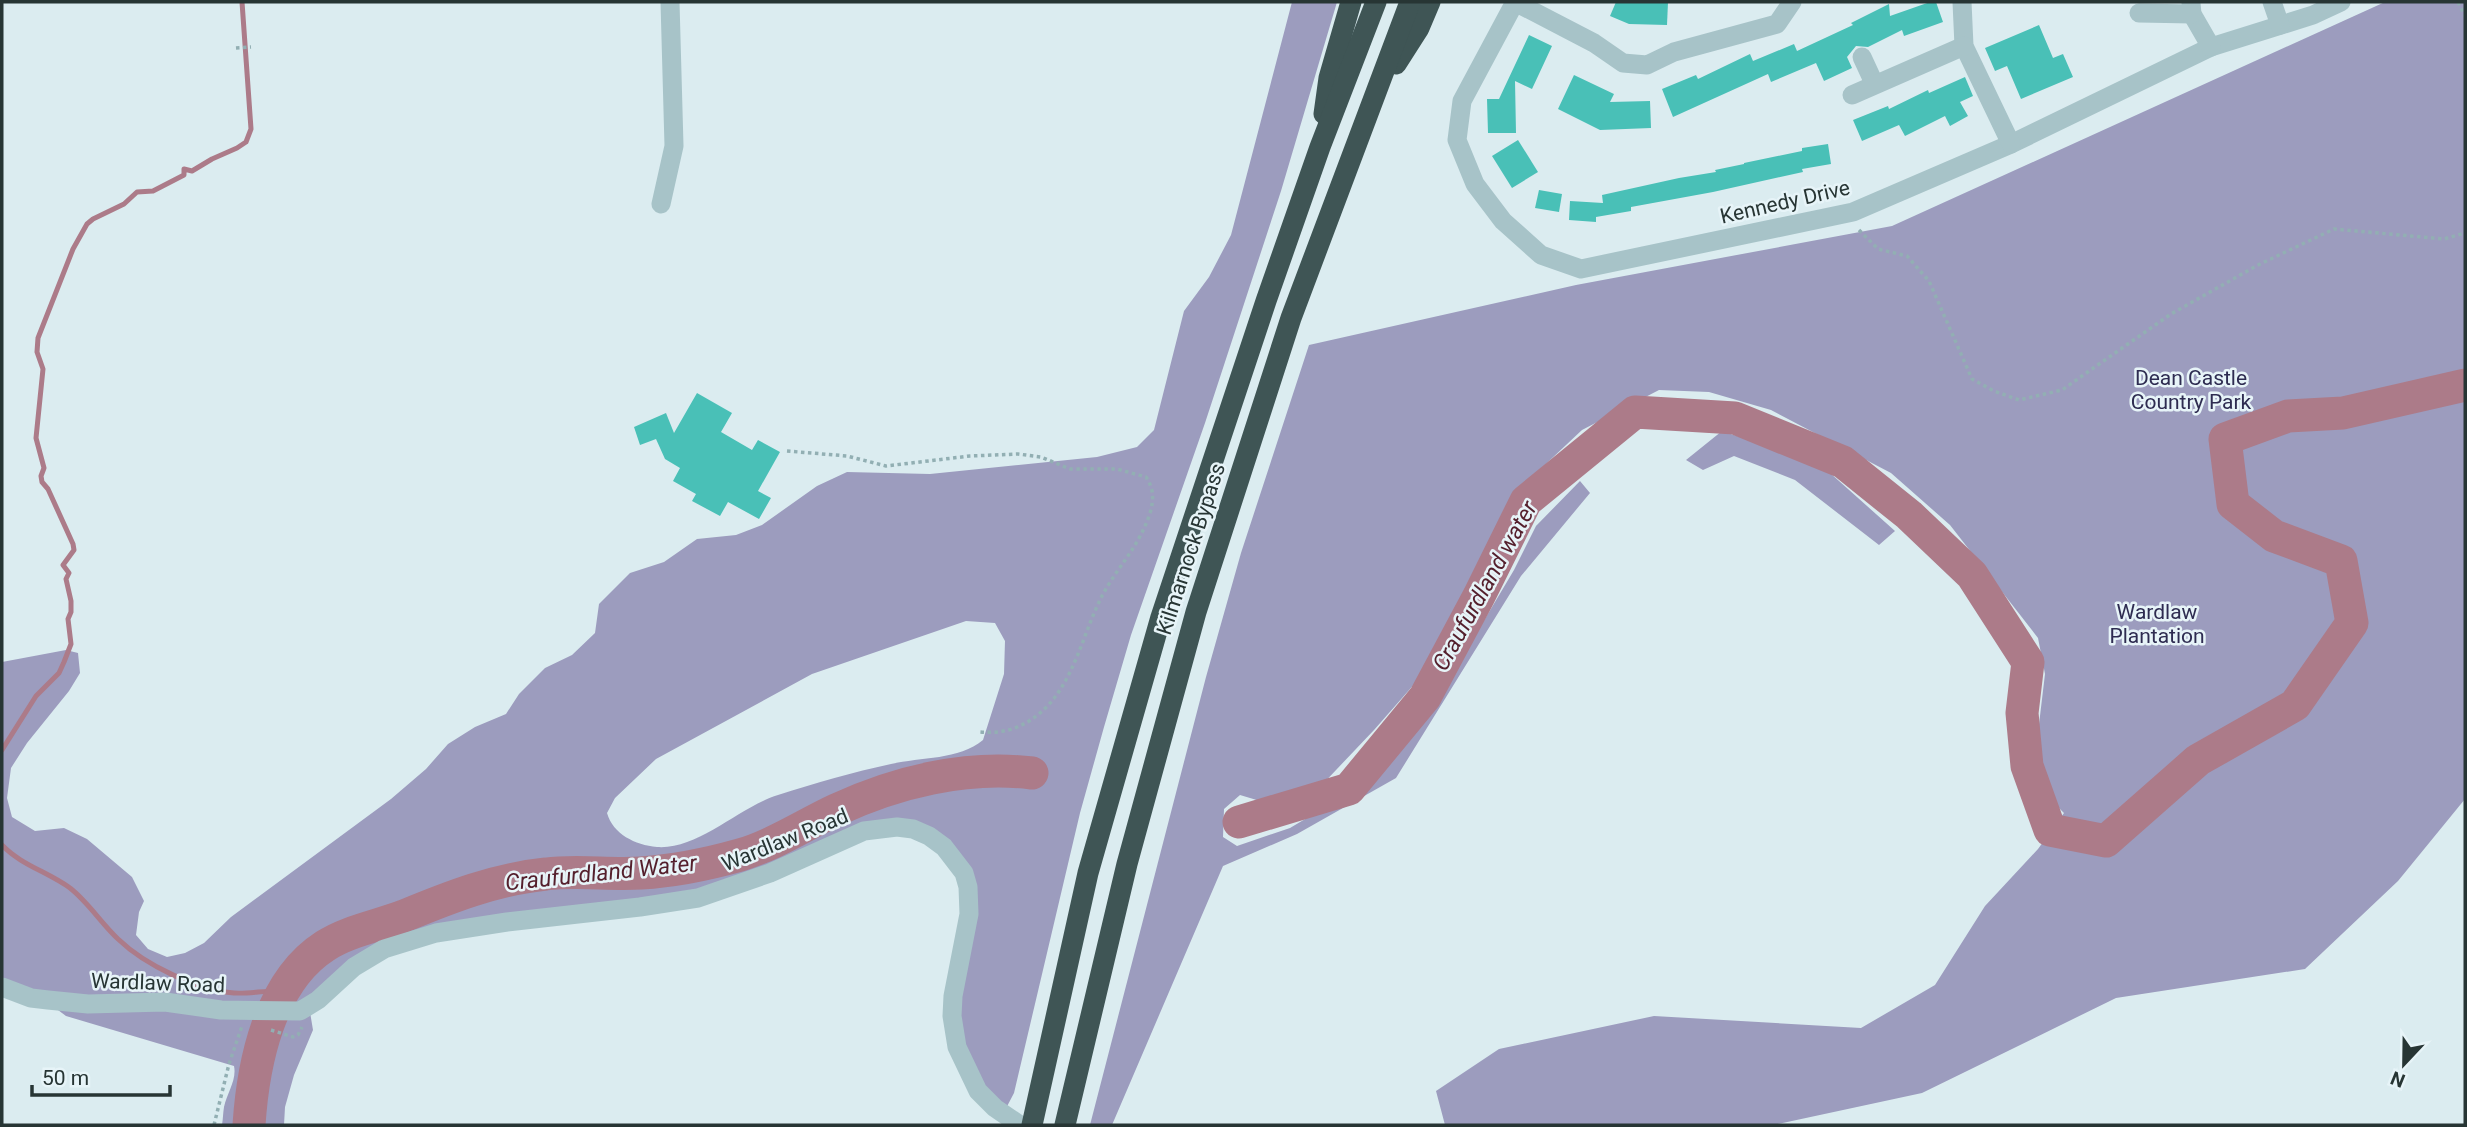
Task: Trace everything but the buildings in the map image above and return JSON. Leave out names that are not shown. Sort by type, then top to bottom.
[{"type":"highway","points":[[1320,147],[1329,78],[1351,2]]},
{"type":"highway","name":"Kilmarnock Bypass","points":[[1032,1125],[1088,873],[1150,653],[1203,486],[1320,147],[1376,2]]},
{"type":"highway","name":"Kilmarnock Bypass","points":[[1066,1119],[1130,852],[1196,612],[1291,318],[1410,2]]},
{"type":"highway","points":[[1373,100],[1419,28],[1430,2]]},
{"type":"street","points":[[661,204],[674,146],[670,2]]},
{"type":"street","points":[[1515,2],[1594,43],[1623,63],[1647,65],[1674,52],[1777,24],[1792,2]]},
{"type":"street","name":"Kennedy Drive","points":[[1515,2],[1462,102],[1457,139],[1475,184],[1503,221],[1541,255],[1581,269],[1853,212],[2011,144],[2211,47],[2313,15],[2340,2]]},
{"type":"street","points":[[1962,2],[1964,46],[2011,144]]},
{"type":"street","points":[[2272,2],[2280,25]]},
{"type":"street","points":[[2138,13],[2191,8],[2211,47]]},
{"type":"street","points":[[1852,94],[1964,46]]},
{"type":"street","points":[[1862,57],[1874,83]]},
{"type":"street","name":"Wardlaw Road","points":[[2,987],[30,998],[88,1004],[165,1002],[221,1010],[300,1011],[354,967],[384,949],[436,933],[507,922],[640,908],[698,898],[780,869],[864,831],[897,827],[914,829],[944,847],[964,873],[968,887],[969,914],[953,1006],[953,1031],[957,1047],[978,1091],[995,1108],[1020,1125]]},
{"type":"path","points":[[2458,2],[2465,16]]},
{"type":"path","points":[[236,48],[251,47]]},
{"type":"path","points":[[1853,212],[1860,233],[1878,249],[1907,256],[1929,281],[1972,379],[2019,400],[2062,390],[2171,314],[2258,265],[2334,229],[2444,239],[2465,233]]},
{"type":"path","points":[[788,451],[846,456],[887,466],[970,456],[1026,454],[1070,469],[1117,469],[1146,477],[1152,486],[1150,513],[1133,552],[1101,598],[1073,668],[1060,690],[1042,712],[1024,725],[1008,731],[980,732]]},
{"type":"path","points":[[214,1125],[246,1009]]},
{"type":"path","points":[[283,1035],[288,1037]]},
{"type":"green space","points":[[1292,2],[1337,2],[1281,191],[1205,423],[1131,635],[1080,813],[1014,1093],[1003,1114],[957,1047],[966,933],[956,861],[897,827],[733,887],[384,949],[309,1006],[313,1030],[294,1075],[285,1107],[284,1125],[222,1125],[234,1066],[66,1016],[54,1007],[2,987],[2,662],[66,650],[78,653],[80,673],[11,768],[7,798],[12,817],[35,831],[64,828],[87,839],[132,877],[144,901],[139,912],[136,935],[148,949],[167,957],[185,953],[204,943],[231,917],[391,799],[426,769],[448,744],[475,727],[506,714],[519,694],[545,668],[572,655],[595,633],[599,604],[630,573],[664,562],[697,539],[736,535],[762,525],[817,486],[847,472],[930,474],[1097,457],[1137,447],[1154,430],[1184,311],[1209,277],[1231,235]],"holes":[[[966,621],[995,623],[1005,641],[1004,674],[983,740],[973,746],[951,755],[863,771],[778,795],[703,835],[672,846],[657,847],[633,841],[614,827],[610,820],[607,813],[615,798],[656,759],[812,674]]]},
{"type":"green space","name":"Dean Castle Country Park","points":[[2385,2],[2465,2],[2465,799],[2398,881],[2305,969],[2116,998],[1922,1093],[1773,1125],[1445,1125],[1436,1091],[1499,1049],[1654,1016],[1861,1028],[1935,985],[1985,906],[2038,849],[2064,813],[2049,798],[2037,741],[2045,674],[2038,638],[1950,525],[1891,473],[1771,410],[1709,392],[1659,390],[1582,430],[1517,491],[1431,665],[1318,789],[1260,801],[1240,795],[1224,809],[1223,837],[1237,846],[1290,828],[1376,777],[1432,708],[1514,570],[1536,526],[1580,481],[1590,493],[1521,576],[1396,778],[1297,834],[1223,866],[1112,1125],[1090,1125],[1206,677],[1241,553],[1309,345],[1576,285],[1892,226]]},
{"type":"green space","points":[[1722,431],[1820,464],[1895,531],[1879,545],[1795,480],[1734,456],[1703,470],[1686,460]]},
{"type":"waterway","points":[[2,750],[36,696],[59,673],[71,644],[68,619],[71,601],[66,579],[69,573],[63,565],[74,550],[48,489],[42,482],[44,468],[36,438],[43,369],[37,352],[38,338],[73,249],[87,224],[124,204],[137,192],[153,191],[184,175],[184,169],[192,171],[246,142],[251,129],[242,2]]},
{"type":"waterway","name":"Craufurdland water","points":[[1239,822],[1349,789],[1425,697],[1526,501],[1635,412],[1735,418],[1843,462],[1909,515],[1972,575],[2028,662],[2022,713],[2027,766],[2050,830],[2106,841],[2198,760],[2295,705],[2352,623],[2341,561],[2274,536],[2233,504],[2225,439],[2288,416],[2343,413],[2465,385]]},
{"type":"waterway","name":"Craufurdland Water","points":[[249,1125],[260,1051],[277,1002],[306,962],[325,946],[343,936],[491,884],[527,876],[581,872],[653,872],[728,858],[765,846],[859,800],[932,778],[982,771],[1032,773]]},
{"type":"waterway","points":[[2,845],[18,858],[70,888],[129,949],[172,975],[220,991],[282,991]]},
{"type":"park label","name":"Wardlaw Plantation","points":[[2157,624]]}]
